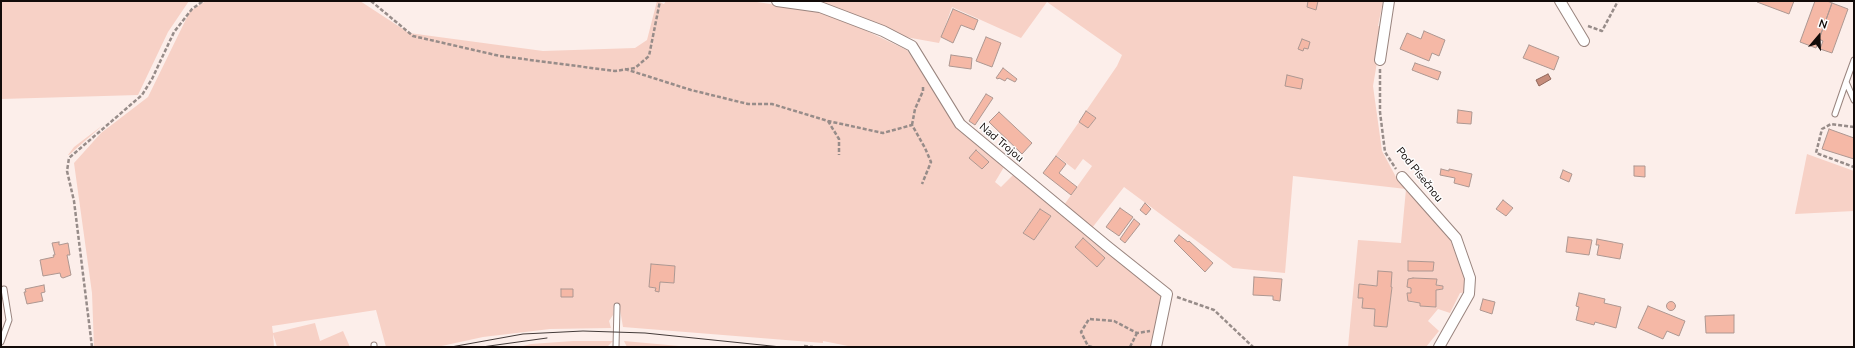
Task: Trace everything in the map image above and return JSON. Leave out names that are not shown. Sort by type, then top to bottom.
[{"type":"street","name":"Nad Trojou","points":[[777,1],[820,7],[883,31],[912,46],[960,124],[1106,246],[1167,294]]},
{"type":"street","points":[[1380,60],[1389,1]]},
{"type":"street","points":[[1560,1],[1584,41]]},
{"type":"street","name":"Pod Písečnou","points":[[1402,177],[1456,238],[1470,278],[1469,294],[1439,347]]},
{"type":"street","points":[[1156,347],[1167,294]]},
{"type":"lane","points":[[1835,114],[1854,60]]},
{"type":"lane","points":[[1846,82],[1854,100]]},
{"type":"lane","points":[[1,342],[9,320],[4,289]]},
{"type":"lane","points":[[616,347],[617,306]]},
{"type":"path","points":[[92,347],[74,201],[67,171],[69,158],[142,95],[152,79],[174,32],[192,9],[203,1]]},
{"type":"path","points":[[371,1],[413,36],[500,56],[615,71],[635,68],[649,56],[660,1]]},
{"type":"path","points":[[1591,27],[1602,31],[1618,1]]},
{"type":"path","name":"Pod Písečnou","points":[[1380,60],[1380,112],[1385,152],[1402,177]]},
{"type":"path","points":[[624,70],[691,90],[748,104],[772,104],[828,121],[883,133],[912,125]]},
{"type":"path","points":[[922,184],[931,162],[912,125],[915,109],[923,91]]},
{"type":"path","points":[[828,121],[839,139],[839,155]]},
{"type":"path","points":[[1854,127],[1831,124],[1822,129],[1816,153],[1854,167]]},
{"type":"path","points":[[1167,294],[1214,310],[1253,347]]},
{"type":"path","points":[[1092,347],[1088,346],[1081,332],[1090,320],[1114,321],[1137,333],[1130,347]]},
{"type":"path","points":[[804,346],[813,347]]},
{"type":"shaded area","points":[[1,1],[189,1],[168,32],[138,95],[1,99]]},
{"type":"shaded area","points":[[206,1],[360,1],[409,33],[543,51],[635,48],[647,40],[657,1],[664,4],[666,1],[750,1],[819,11],[854,25],[907,50],[961,131],[1004,167],[995,182],[1001,187],[1013,175],[1041,195],[1162,294],[1152,347],[853,347],[823,341],[823,343],[623,327],[619,304],[614,303],[613,315],[609,321],[611,328],[550,329],[483,337],[437,347],[386,347],[376,310],[272,326],[273,333],[315,323],[320,341],[343,331],[350,347],[277,347],[273,334],[274,347],[94,347],[92,293],[74,163],[101,133],[148,97],[190,11]],"holes":[[[977,150],[989,162],[982,169],[970,158]],[[1040,209],[1051,216],[1034,240],[1023,232]],[[1083,238],[1105,258],[1097,267],[1075,247]],[[651,264],[675,266],[674,283],[660,282],[659,291],[656,291],[656,288],[649,287]],[[561,289],[573,289],[573,297],[561,297]]]},
{"type":"shaded area","points":[[811,1],[1383,1],[1378,26],[1383,27],[1373,86],[1382,151],[1396,177],[1450,239],[1465,279],[1468,292],[1460,293],[1450,313],[1438,309],[1428,321],[1439,331],[1426,347],[1348,347],[1358,240],[1401,243],[1406,189],[1293,176],[1285,273],[1233,268],[1124,187],[1092,228],[1064,205],[1092,166],[1083,159],[1075,170],[1056,155],[1079,122],[1088,128],[1096,118],[1086,111],[1117,66],[1122,55],[1047,2],[1021,38],[952,7],[939,43],[900,36]],"holes":[[[1408,261],[1433,262],[1433,271],[1408,271]],[[1408,279],[1437,279],[1436,285],[1443,286],[1444,289],[1436,290],[1436,307],[1420,306],[1420,303],[1409,302],[1407,293],[1411,293],[1411,288],[1407,287]],[[1359,284],[1392,287],[1387,327],[1374,326],[1375,309],[1363,298],[1358,297]]]},
{"type":"shaded area","points":[[1548,74],[1551,79],[1539,86],[1536,80]]},
{"type":"shaded area","points":[[103,125],[69,155],[68,155],[74,147]]},
{"type":"shaded area","points":[[1807,154],[1854,171],[1854,211],[1795,214]]},
{"type":"shaded area","points":[[573,341],[613,341],[608,346],[519,347],[531,344]]},
{"type":"shaded area","points":[[624,341],[690,347],[627,347]]},
{"type":"building","points":[[1308,1],[1318,1],[1316,10],[1307,7]]},
{"type":"building","points":[[1757,1],[1794,1],[1789,14]]},
{"type":"building","points":[[1815,1],[1827,1],[1832,3],[1816,48],[1800,42]]},
{"type":"building","points":[[1832,3],[1848,9],[1832,53],[1820,49],[1823,41],[1819,39]]},
{"type":"building","points":[[953,9],[978,20],[974,30],[961,25],[953,43],[941,37]]},
{"type":"building","points":[[1424,31],[1445,40],[1439,56],[1432,53],[1429,61],[1400,49],[1407,33],[1421,39]]},
{"type":"building","points":[[986,37],[1001,43],[992,67],[976,61]]},
{"type":"building","points":[[1302,39],[1310,42],[1308,49],[1304,48],[1303,51],[1298,49]]},
{"type":"building","points":[[1529,45],[1559,57],[1554,70],[1523,58]]},
{"type":"building","points":[[951,55],[972,58],[971,69],[949,66]]},
{"type":"building","points":[[1415,63],[1441,72],[1438,80],[1412,70]]},
{"type":"building","points":[[1003,68],[1017,79],[1015,82],[1007,78],[1005,81],[996,78]]},
{"type":"building","points":[[1287,75],[1303,79],[1301,89],[1285,86]]},
{"type":"building","points":[[986,94],[993,98],[975,125],[969,121]]},
{"type":"building","points":[[1458,110],[1472,112],[1471,124],[1457,123]]},
{"type":"building","points":[[1086,111],[1096,118],[1088,128],[1079,122]]},
{"type":"building","points":[[999,112],[1032,143],[1022,154],[989,122]]},
{"type":"building","points":[[1829,129],[1854,138],[1854,159],[1822,149]]},
{"type":"building","points":[[976,150],[989,162],[982,169],[969,158]]},
{"type":"building","points":[[1056,156],[1066,164],[1059,173],[1077,187],[1071,195],[1043,173]]},
{"type":"building","points":[[1634,166],[1645,166],[1645,177],[1634,176]]},
{"type":"building","points":[[1441,169],[1449,171],[1449,169],[1472,174],[1469,187],[1454,183],[1455,178],[1440,175]]},
{"type":"building","points":[[1563,170],[1572,174],[1569,182],[1560,178]]},
{"type":"building","points":[[1503,200],[1513,208],[1506,216],[1496,209]]},
{"type":"building","points":[[1145,203],[1151,209],[1146,215],[1140,210]]},
{"type":"building","points":[[1120,208],[1133,217],[1119,236],[1106,227]]},
{"type":"building","points":[[1040,209],[1051,216],[1034,240],[1023,233]]},
{"type":"building","points":[[1134,219],[1140,224],[1125,243],[1120,239]]},
{"type":"building","points":[[1179,235],[1188,242],[1189,241],[1213,263],[1205,272],[1174,241]]},
{"type":"building","points":[[1568,237],[1592,240],[1589,255],[1566,252]]},
{"type":"building","points":[[1083,238],[1105,258],[1097,267],[1075,247]]},
{"type":"building","points":[[1597,239],[1623,244],[1620,259],[1597,255],[1599,245],[1596,245]]},
{"type":"building","points":[[59,242],[59,245],[68,243],[70,255],[67,255],[71,275],[63,278],[61,277],[60,273],[43,276],[40,260],[54,257],[53,255],[55,255],[52,243]]},
{"type":"building","points":[[1408,261],[1434,262],[1433,271],[1408,271]]},
{"type":"building","points":[[651,264],[675,266],[674,283],[660,282],[659,292],[655,291],[656,288],[649,287]]},
{"type":"building","points":[[1378,271],[1392,272],[1392,287],[1387,327],[1374,326],[1375,309],[1362,308],[1363,298],[1358,298],[1359,284],[1377,286]]},
{"type":"building","points":[[1254,277],[1282,279],[1280,301],[1273,300],[1273,296],[1253,295]]},
{"type":"building","points":[[1408,279],[1437,279],[1436,285],[1443,286],[1443,289],[1436,290],[1436,307],[1420,306],[1420,303],[1408,301],[1407,293],[1411,293],[1411,288],[1407,287]]},
{"type":"building","points":[[44,285],[45,292],[41,293],[43,301],[27,304],[24,292],[26,292],[25,289]]},
{"type":"building","points":[[561,289],[573,289],[573,297],[561,297]]},
{"type":"building","points":[[1579,293],[1605,299],[1604,303],[1621,307],[1616,328],[1595,322],[1594,325],[1576,320],[1579,307],[1576,306]]},
{"type":"building","points":[[1483,299],[1495,302],[1492,314],[1480,310]]},
{"type":"building","points":[[1669,302],[1673,302],[1675,306],[1673,310],[1669,310],[1667,308],[1667,304]]},
{"type":"building","points":[[1648,306],[1685,321],[1679,336],[1667,331],[1663,339],[1638,328]]},
{"type":"building","points":[[1734,315],[1734,333],[1706,333],[1705,316]]},
{"type":"tram line","points":[[451,347],[523,334],[583,331],[645,333],[781,347]]},
{"type":"tram line","points":[[482,347],[547,338]]}]
